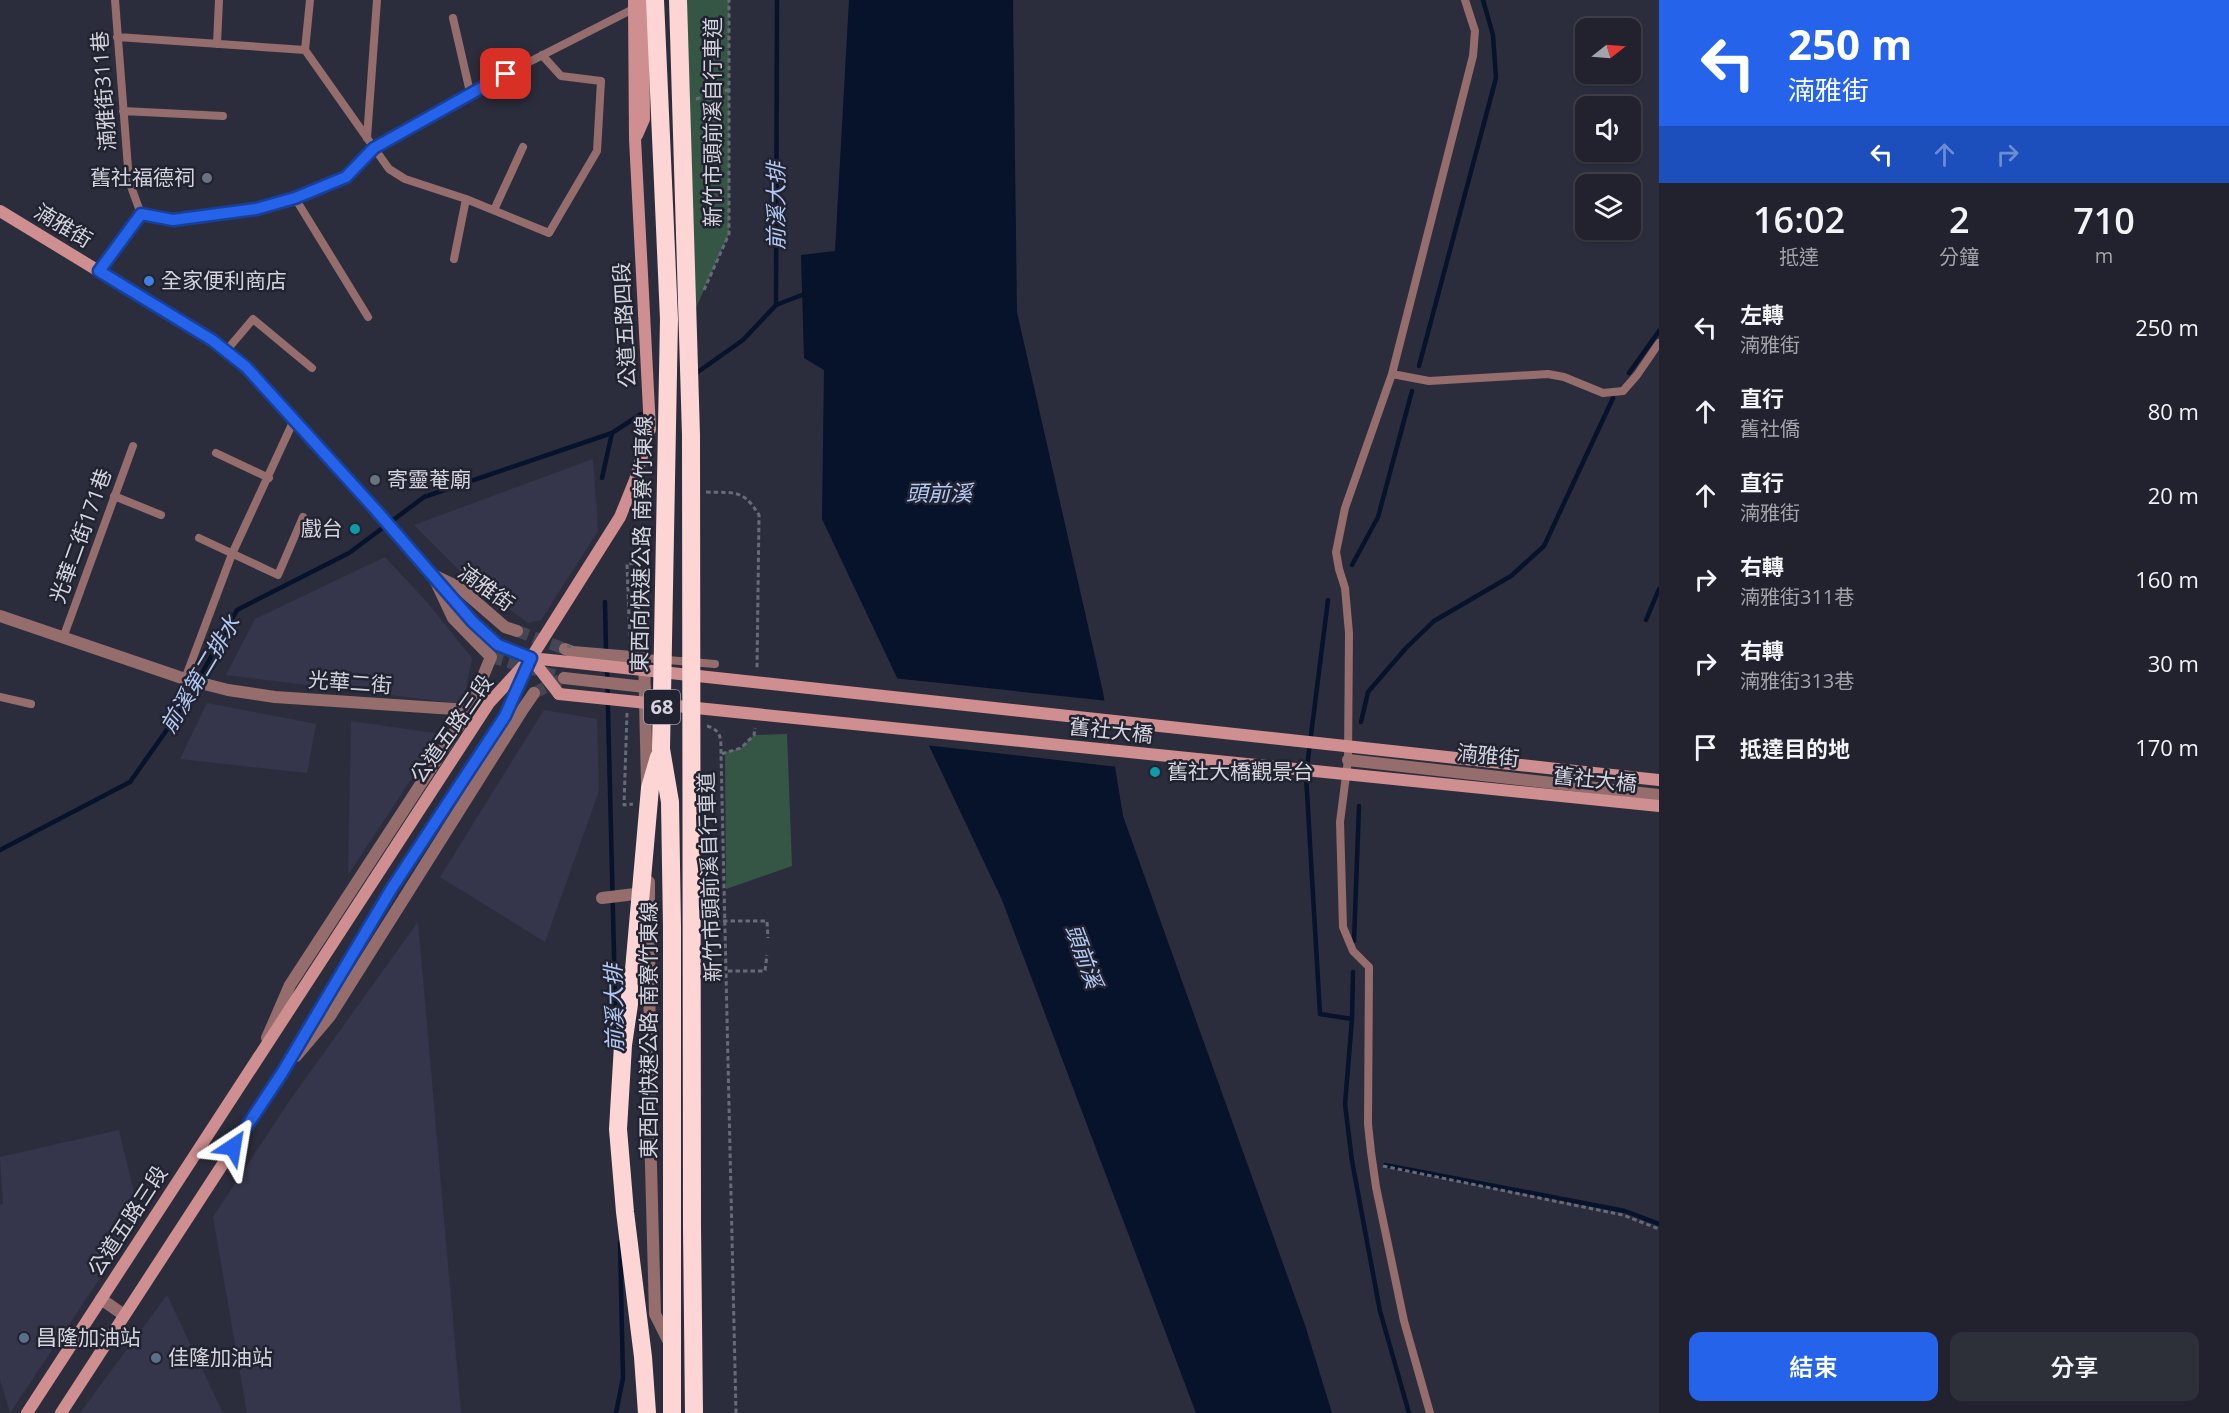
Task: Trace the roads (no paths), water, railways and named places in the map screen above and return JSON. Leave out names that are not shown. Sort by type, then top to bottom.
[{"type":"highway","name":"東西向快速公路 南寮竹東線","points":[[678,0],[691,435],[694,1413]]},
{"type":"highway","name":"東西向快速公路 南寮竹東線","points":[[642,3],[669,319],[661,749],[669,802],[672,927],[672,1413]]},
{"type":"highway","points":[[647,1413],[643,1356],[625,1212],[618,1129],[623,1045],[634,970],[650,788],[661,749]]},
{"type":"street","name":"公道五路四段","points":[[531,658],[620,517],[636,480],[650,429],[635,139],[644,119],[642,3]]},
{"type":"street","name":"湳雅街","points":[[0,211],[212,340],[246,367],[401,538],[473,622],[498,645],[531,658],[569,662]]},
{"type":"street","name":"湳雅街","points":[[433,575],[460,588],[505,627],[517,632]]},
{"type":"street","name":"湳雅街","points":[[433,575],[453,618],[491,657]]},
{"type":"street","points":[[0,616],[184,679]]},
{"type":"street","points":[[565,649],[595,654],[642,655],[645,687],[651,942],[650,1129],[655,1314],[677,1358],[678,1413]]},
{"type":"street","name":"公道五路三段","points":[[261,1051],[290,985],[469,710],[491,657]]},
{"type":"street","name":"舊社大橋","points":[[531,658],[559,694],[1659,806]]},
{"type":"street","name":"公道五路三段","points":[[27,1413],[489,703],[531,658]]},
{"type":"street","name":"公道五路三段","points":[[61,1413],[282,1073],[392,888],[505,716],[531,658]]},
{"type":"street","name":"舊社大橋","points":[[569,662],[1659,780]]},
{"type":"street","points":[[564,678],[645,687]]},
{"type":"street","name":"光華二街","points":[[184,679],[228,690],[274,697],[469,710]]},
{"type":"street","name":"公道五路三段","points":[[282,1073],[330,1016],[534,693]]},
{"type":"street","name":"湳雅街","points":[[1348,760],[1659,795]]},
{"type":"street","points":[[648,845],[635,894],[651,942]]},
{"type":"street","points":[[602,898],[635,894]]},
{"type":"street","points":[[100,1299],[124,1315]]},
{"type":"lane","name":"湳雅街311巷","points":[[116,0],[129,181],[141,214]]},
{"type":"lane","points":[[217,44],[219,0]]},
{"type":"lane","points":[[310,0],[305,50],[389,169],[405,179],[466,199],[549,233],[597,151],[601,81],[561,76],[542,55]]},
{"type":"lane","points":[[367,138],[377,0]]},
{"type":"lane","points":[[1430,1413],[1404,1321],[1372,1164],[1368,1124],[1369,967],[1353,951],[1343,927],[1340,822],[1348,760],[1349,633],[1346,588],[1338,569],[1336,552],[1345,508],[1392,374],[1473,56],[1475,31],[1465,0]]},
{"type":"lane","points":[[99,271],[141,214],[173,220],[256,209],[295,198],[346,177],[374,148],[470,92],[642,3]]},
{"type":"lane","points":[[453,18],[470,92]]},
{"type":"lane","points":[[117,37],[305,50]]},
{"type":"lane","points":[[123,111],[223,116]]},
{"type":"lane","points":[[494,210],[523,147]]},
{"type":"lane","points":[[295,198],[368,317]]},
{"type":"lane","points":[[454,260],[466,199]]},
{"type":"lane","points":[[226,351],[253,319],[312,368]]},
{"type":"lane","points":[[1392,374],[1430,381],[1548,374],[1564,377],[1604,393],[1623,391],[1659,343]]},
{"type":"lane","points":[[184,679],[232,554],[294,420]]},
{"type":"lane","name":"光華二街171巷","points":[[63,638],[133,446]]},
{"type":"lane","points":[[216,453],[269,478]]},
{"type":"lane","points":[[114,496],[161,515]]},
{"type":"lane","points":[[199,538],[278,575],[303,517]]},
{"type":"lane","points":[[642,655],[715,664]]},
{"type":"lane","points":[[0,698],[31,705]]},
{"type":"water","name":"頭前溪","points":[[849,0],[1013,0],[1017,312],[1103,692],[1123,816],[1305,1325],[1332,1413],[1196,1413],[1002,900],[822,519],[824,370],[804,358],[801,255],[835,251]]},
{"type":"waterway","name":"前溪大排","points":[[695,374],[743,340],[776,305],[777,0]]},
{"type":"waterway","points":[[1419,366],[1496,78],[1493,35],[1483,0]]},
{"type":"waterway","points":[[776,305],[807,293]]},
{"type":"waterway","points":[[1629,373],[1659,331]]},
{"type":"waterway","points":[[1352,565],[1378,517],[1412,391]]},
{"type":"waterway","points":[[1361,722],[1368,692],[1406,648],[1434,621],[1511,576],[1544,546],[1613,398]]},
{"type":"waterway","name":"前溪第二排水","points":[[0,850],[130,782],[183,707],[237,610],[349,553],[424,497],[612,433],[641,414]]},
{"type":"waterway","name":"前溪大排","points":[[602,478],[612,433]]},
{"type":"waterway","points":[[1646,620],[1659,589]]},
{"type":"waterway","points":[[1328,600],[1306,775],[1320,1014],[1352,1019],[1345,1104],[1352,1161],[1380,1311],[1409,1413]]},
{"type":"waterway","name":"前溪大排","points":[[605,602],[606,652]]},
{"type":"waterway","name":"前溪大排","points":[[607,667],[616,1036]]},
{"type":"waterway","points":[[1354,941],[1359,806]]},
{"type":"waterway","points":[[1352,1019],[1353,972]]},
{"type":"waterway","points":[[1385,1165],[1625,1211],[1659,1224]]},
{"type":"waterway","name":"前溪大排","points":[[616,1413],[623,1378],[620,1242]]},
{"type":"tunnel","points":[[517,631],[565,649]]},
{"type":"tunnel","points":[[491,657],[564,678]]},
{"type":"tunnel","points":[[534,693],[560,680]]},
{"type":"place","name":"舊社福德祠","points":[[207,178]]},
{"type":"place","name":"全家便利商店","points":[[149,281]]},
{"type":"place","name":"寄靈菴廟","points":[[375,480]]},
{"type":"place","name":"戲台","points":[[355,529]]},
{"type":"place","name":"舊社大橋觀景台","points":[[1155,772]]},
{"type":"place","name":"昌隆加油站","points":[[24,1338]]},
{"type":"place","name":"佳隆加油站","points":[[156,1358]]}]
